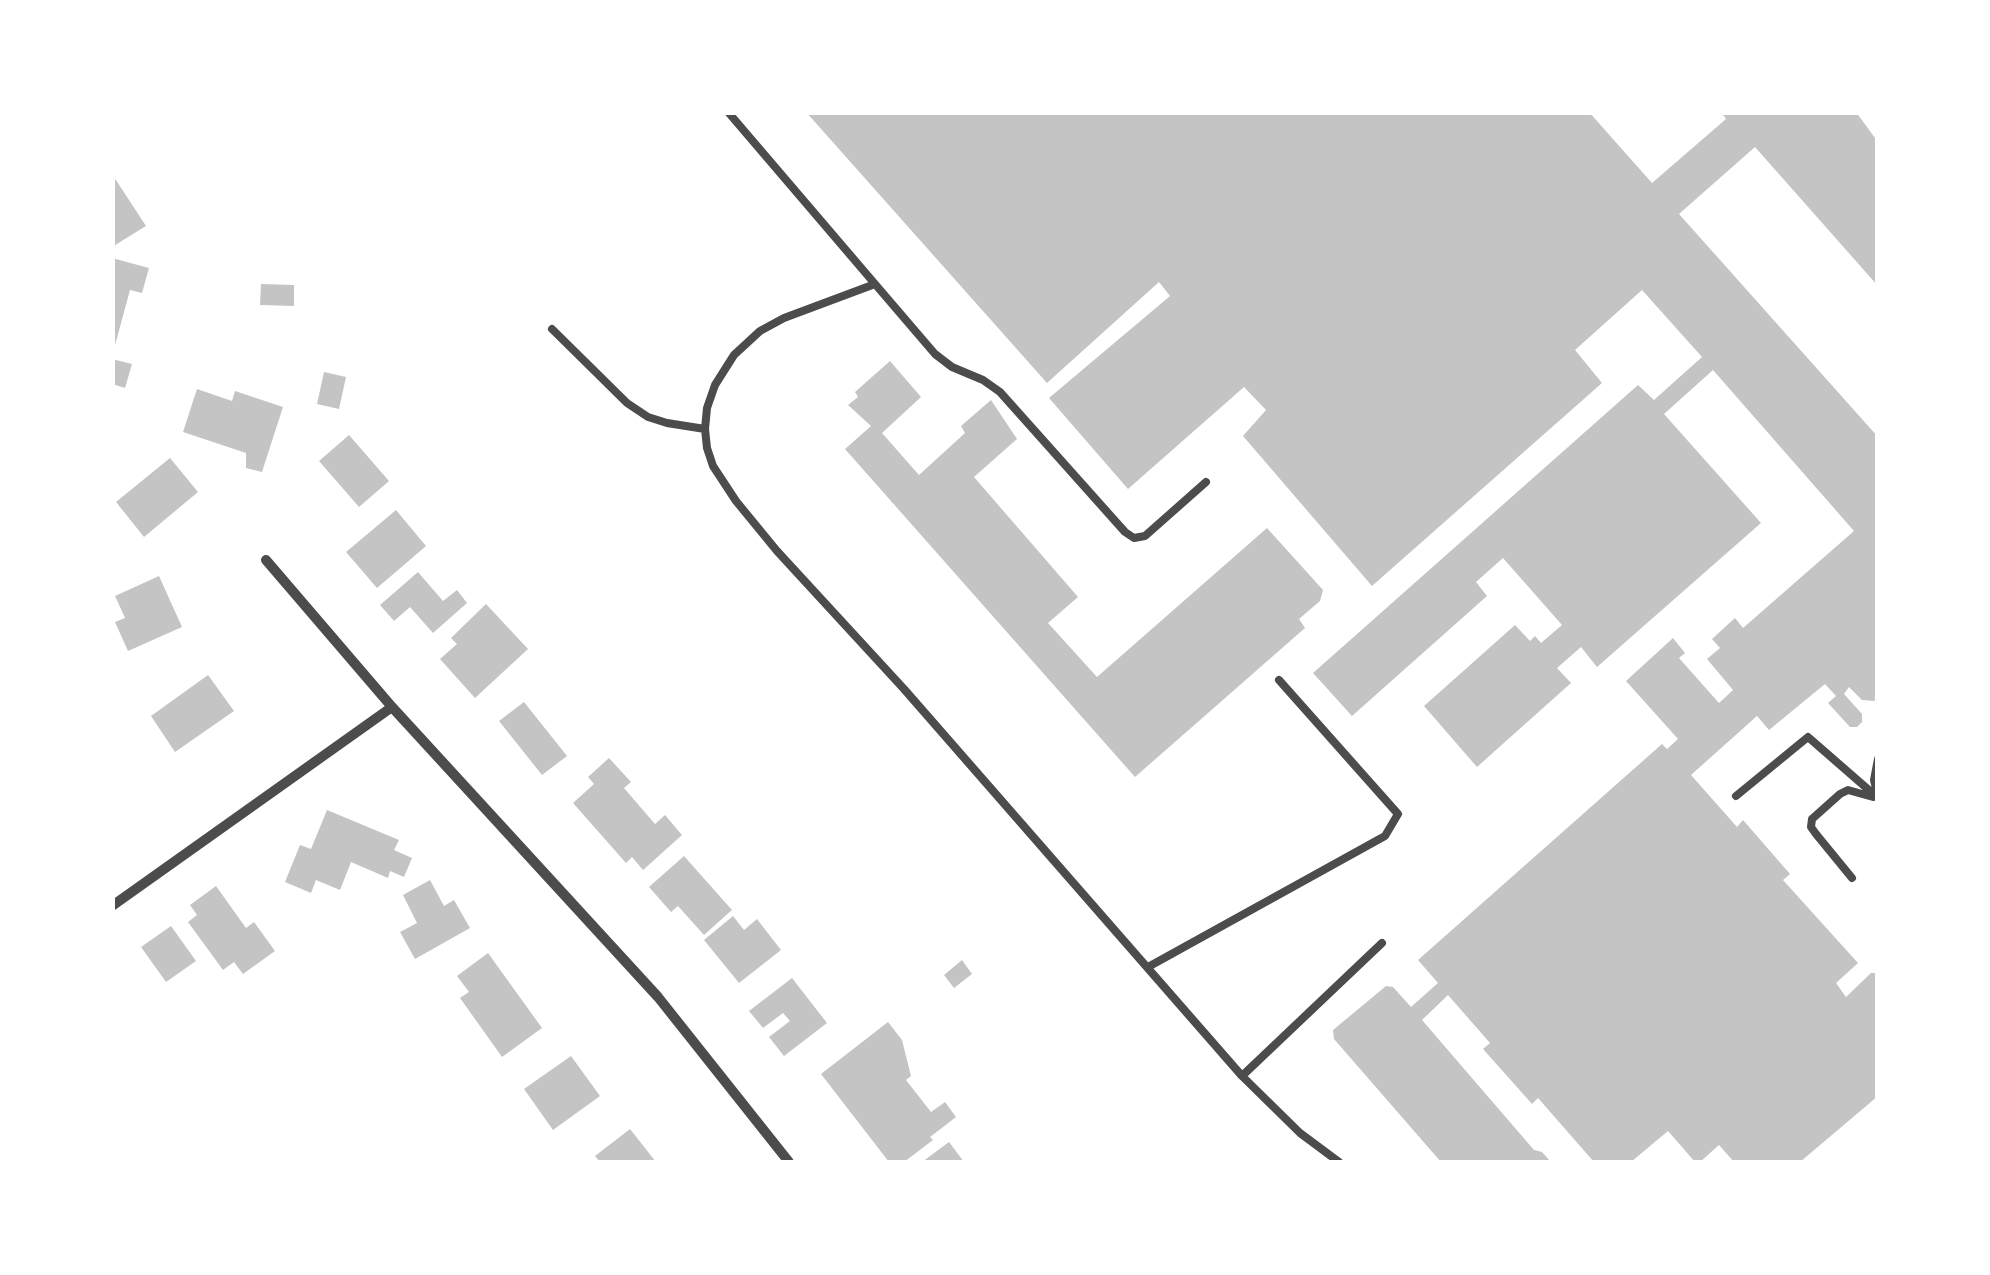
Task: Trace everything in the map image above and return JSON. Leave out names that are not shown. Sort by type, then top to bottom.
[{"type":"street","points":[[266,560],[392,706],[658,997],[789,1162]]},
{"type":"street","points":[[112,906],[392,706]]},
{"type":"lane","points":[[728,112],[935,354],[1000,392],[1125,532],[1134,538],[1145,536],[1206,482]]},
{"type":"lane","points":[[875,284],[784,318],[760,331],[734,355],[714,384],[707,408],[706,448],[713,466],[736,502],[777,551],[1242,1076],[1300,1133],[1339,1162]]},
{"type":"lane","points":[[552,330],[628,403],[648,417],[705,429]]},
{"type":"lane","points":[[1148,968],[1385,836],[1398,814],[1279,680]]},
{"type":"lane","points":[[1736,796],[1808,737],[1878,798]]},
{"type":"lane","points":[[1878,759],[1874,780],[1878,798]]},
{"type":"lane","points":[[1852,878],[1811,827],[1812,820],[1848,790],[1878,798]]},
{"type":"lane","points":[[1242,1076],[1382,942]]},
{"type":"building","points":[[806,112],[1589,112],[1652,183],[1726,119],[1721,112],[1856,112],[1875,138],[1878,134],[1878,286],[1755,147],[1679,214],[1878,437],[1878,698],[1862,700],[1849,687],[1844,694],[1862,714],[1862,722],[1850,727],[1828,703],[1836,696],[1825,684],[1769,730],[1757,716],[1691,775],[1737,827],[1743,820],[1790,874],[1783,880],[1858,963],[1836,983],[1846,997],[1871,973],[1878,973],[1878,1096],[1800,1162],[1734,1162],[1719,1145],[1695,1162],[1668,1131],[1631,1162],[1594,1162],[1538,1098],[1532,1104],[1483,1049],[1490,1043],[1448,995],[1422,1020],[1534,1150],[1551,1162],[1441,1162],[1334,1039],[1333,1030],[1386,986],[1393,987],[1411,1007],[1438,983],[1418,960],[1662,744],[1667,749],[1678,739],[1626,681],[1673,638],[1685,653],[1679,658],[1719,703],[1733,690],[1707,659],[1720,648],[1712,639],[1735,618],[1743,628],[1854,531],[1713,370],[1664,414],[1761,523],[1597,667],[1581,647],[1557,668],[1571,683],[1477,767],[1424,706],[1515,625],[1530,641],[1535,636],[1541,643],[1562,625],[1503,558],[1476,582],[1487,596],[1352,716],[1313,673],[1638,385],[1654,400],[1702,357],[1642,290],[1575,350],[1602,383],[1372,586],[1243,436],[1266,410],[1244,387],[1128,489],[1049,398],[1170,296],[1159,282],[1047,383]]},
{"type":"building","points":[[112,174],[146,226],[112,247]]},
{"type":"building","points":[[112,258],[149,268],[142,293],[130,290],[114,349]]},
{"type":"building","points":[[261,284],[294,285],[294,306],[260,305]]},
{"type":"building","points":[[112,359],[132,364],[125,388],[112,384]]},
{"type":"building","points":[[890,361],[921,397],[882,433],[919,475],[965,433],[961,426],[991,400],[1017,439],[974,477],[1078,597],[1048,623],[1097,677],[1267,528],[1323,590],[1320,601],[1299,619],[1305,628],[1135,777],[845,449],[871,426],[848,405],[858,397],[855,392]]},
{"type":"building","points":[[324,372],[346,377],[339,409],[317,404]]},
{"type":"building","points":[[197,389],[232,401],[235,391],[283,407],[262,472],[246,468],[246,453],[183,432]]},
{"type":"building","points":[[349,435],[389,481],[359,507],[319,461]]},
{"type":"building","points":[[170,458],[198,492],[144,537],[116,502]]},
{"type":"building","points":[[396,510],[426,546],[377,588],[346,552]]},
{"type":"building","points":[[418,572],[443,601],[457,590],[467,603],[433,633],[410,607],[394,621],[380,605]]},
{"type":"building","points":[[159,576],[182,627],[128,651],[115,622],[125,618],[115,596]]},
{"type":"building","points":[[486,604],[528,649],[475,698],[440,659],[457,644],[451,638]]},
{"type":"building","points":[[208,675],[234,711],[175,752],[151,716]]},
{"type":"building","points":[[524,702],[567,756],[542,775],[499,721]]},
{"type":"building","points":[[609,758],[631,782],[624,788],[655,824],[665,815],[682,835],[643,870],[632,857],[626,863],[573,803],[594,784],[588,777]]},
{"type":"building","points":[[327,810],[399,840],[394,850],[412,858],[404,877],[390,871],[388,878],[351,862],[340,890],[316,880],[311,893],[285,882],[300,845],[311,849]]},
{"type":"building","points":[[684,856],[732,910],[704,935],[678,906],[671,912],[649,887]]},
{"type":"building","points":[[430,880],[444,906],[454,900],[470,928],[415,959],[400,932],[417,923],[403,895]]},
{"type":"building","points":[[216,886],[246,928],[254,922],[275,951],[243,974],[234,962],[223,970],[188,922],[197,915],[190,905]]},
{"type":"building","points":[[733,916],[744,930],[757,919],[781,950],[739,983],[704,940]]},
{"type":"building","points":[[171,926],[196,961],[166,982],[141,947]]},
{"type":"building","points":[[488,953],[542,1028],[502,1057],[460,998],[469,992],[457,976]]},
{"type":"building","points":[[962,960],[972,974],[954,988],[944,975]]},
{"type":"building","points":[[792,978],[827,1023],[784,1056],[769,1037],[790,1021],[783,1013],[763,1028],[749,1011]]},
{"type":"building","points":[[888,1022],[902,1040],[911,1076],[906,1080],[931,1112],[945,1102],[956,1117],[904,1162],[889,1162],[821,1074]]},
{"type":"building","points":[[571,1056],[600,1096],[553,1130],[524,1089]]},
{"type":"building","points":[[630,1129],[656,1162],[600,1162],[595,1156]]},
{"type":"building","points":[[949,1142],[964,1162],[922,1162]]}]
